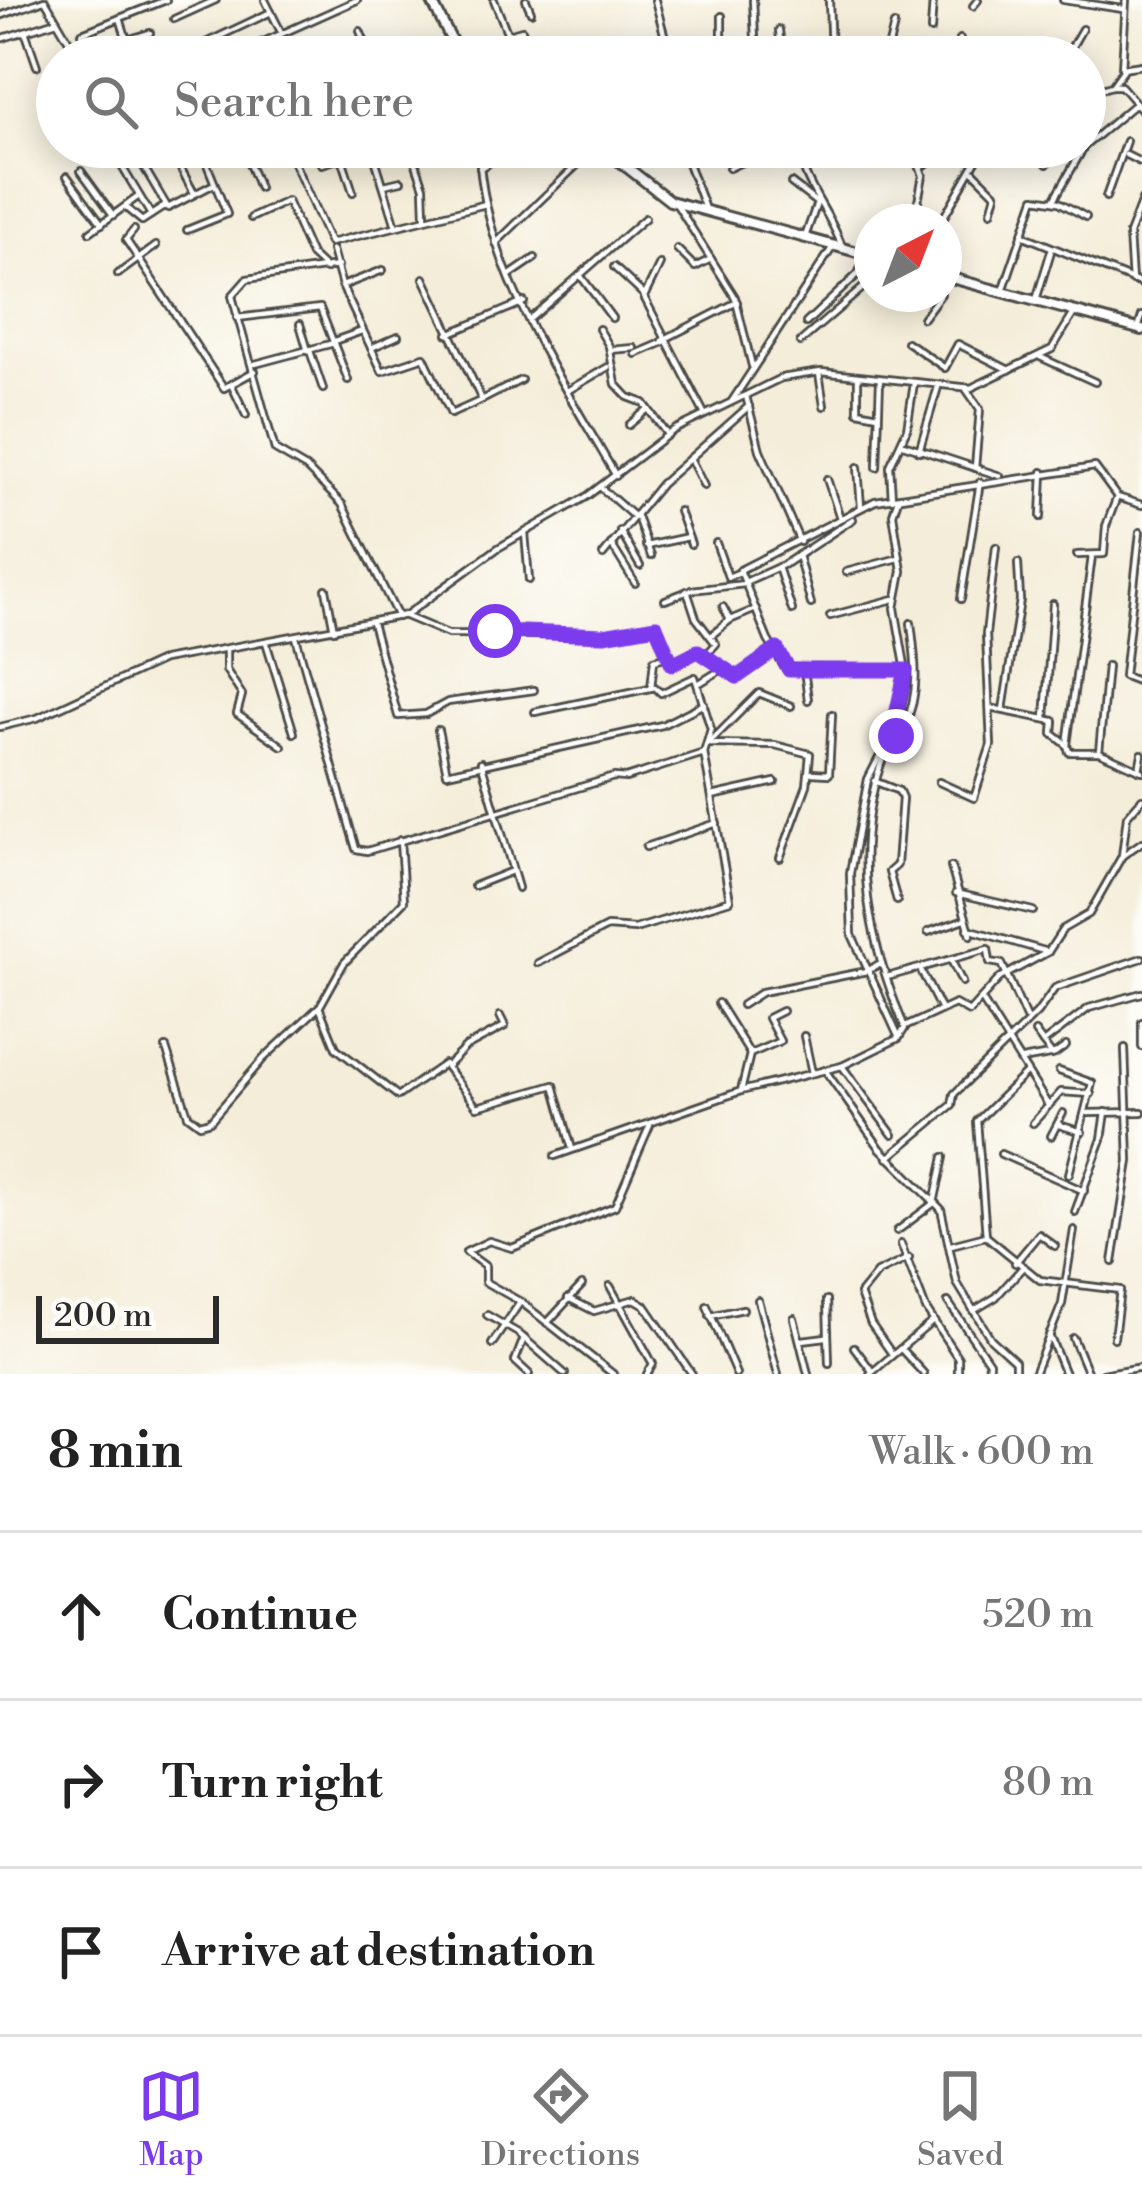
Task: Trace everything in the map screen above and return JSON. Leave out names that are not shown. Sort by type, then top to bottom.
[{"type":"main road","points":[[431,0],[449,36]]},
{"type":"main road","points":[[628,168],[675,202],[854,251]]},
{"type":"main road","points":[[962,281],[1140,329]]},
{"type":"street","points":[[0,16],[45,0],[66,36]]},
{"type":"street","points":[[133,0],[136,11]]},
{"type":"street","points":[[82,33],[166,0]]},
{"type":"street","points":[[174,19],[216,0]]},
{"type":"street","points":[[265,0],[280,30]]},
{"type":"street","points":[[269,36],[357,0]]},
{"type":"street","points":[[494,0],[508,34],[522,30],[524,36]]},
{"type":"street","points":[[526,0],[531,12]]},
{"type":"street","points":[[655,0],[664,36]]},
{"type":"street","points":[[753,0],[755,36]]},
{"type":"street","points":[[829,0],[830,36]]},
{"type":"street","points":[[931,30],[933,0]]},
{"type":"street","points":[[1063,0],[1124,9]]},
{"type":"street","points":[[1112,86],[1124,69],[1126,0]]},
{"type":"street","points":[[220,36],[271,12]]},
{"type":"street","points":[[722,16],[722,36]]},
{"type":"street","points":[[120,18],[126,36]]},
{"type":"street","points":[[0,39],[57,21]]},
{"type":"street","points":[[891,36],[894,25]]},
{"type":"street","points":[[1078,36],[1082,28]]},
{"type":"street","points":[[779,30],[780,36]]},
{"type":"street","points":[[25,31],[36,61]]},
{"type":"street","points":[[360,31],[362,36]]},
{"type":"street","points":[[140,36],[150,33]]},
{"type":"street","points":[[1124,69],[1142,65]]},
{"type":"street","points":[[1106,88],[1121,86],[1142,110]]},
{"type":"street","points":[[1106,128],[1136,103]]},
{"type":"street","points":[[1106,197],[1125,154],[1126,140]]},
{"type":"street","points":[[1125,154],[1142,163]]},
{"type":"street","points":[[124,168],[151,215]]},
{"type":"street","points":[[142,168],[165,206]]},
{"type":"street","points":[[180,168],[194,193]]},
{"type":"street","points":[[187,230],[226,214],[208,168]]},
{"type":"street","points":[[251,168],[259,188]]},
{"type":"street","points":[[296,168],[330,243],[487,204]]},
{"type":"street","points":[[345,168],[353,192]]},
{"type":"street","points":[[380,168],[396,224]]},
{"type":"street","points":[[418,168],[425,218]]},
{"type":"street","points":[[480,168],[496,243],[510,275],[567,391],[616,476]]},
{"type":"street","points":[[496,243],[576,168]]},
{"type":"street","points":[[690,168],[706,211]]},
{"type":"street","points":[[732,401],[838,246],[822,196],[801,168]]},
{"type":"street","points":[[920,204],[921,168]]},
{"type":"street","points":[[952,204],[976,168]]},
{"type":"street","points":[[1054,200],[1071,168]]},
{"type":"street","points":[[81,171],[113,215]]},
{"type":"street","points":[[974,172],[996,194],[991,212]]},
{"type":"street","points":[[67,176],[102,224]]},
{"type":"street","points":[[384,185],[401,181]]},
{"type":"street","points":[[791,183],[818,203],[805,237]]},
{"type":"street","points":[[124,207],[142,221],[214,184]]},
{"type":"street","points":[[90,232],[140,196]]},
{"type":"street","points":[[1003,292],[1035,198],[1054,200],[1085,217]]},
{"type":"street","points":[[1132,281],[1130,226],[1142,200]]},
{"type":"street","points":[[251,218],[287,201],[311,255],[326,269]]},
{"type":"street","points":[[675,202],[737,302],[752,366]]},
{"type":"street","points":[[531,318],[644,218]]},
{"type":"street","points":[[134,230],[125,239],[224,388],[255,368],[363,331]]},
{"type":"street","points":[[1022,235],[1142,284]]},
{"type":"street","points":[[118,274],[156,246]]},
{"type":"street","points":[[1036,300],[1052,247]]},
{"type":"street","points":[[677,249],[695,267],[711,259]]},
{"type":"street","points":[[332,250],[342,286],[386,373],[425,358],[451,414],[521,380]]},
{"type":"street","points":[[510,275],[535,258]]},
{"type":"street","points":[[644,295],[660,264]]},
{"type":"street","points":[[338,266],[242,282],[232,293],[255,368],[256,393],[277,453],[306,468],[342,504],[401,616],[448,634],[604,635],[656,626],[674,665],[698,651],[737,677],[777,649]]},
{"type":"street","points":[[614,267],[644,295],[663,341],[704,413]]},
{"type":"street","points":[[342,286],[383,270]]},
{"type":"street","points":[[580,275],[612,318]]},
{"type":"street","points":[[424,278],[482,400]]},
{"type":"street","points":[[806,323],[854,278]]},
{"type":"street","points":[[800,342],[854,296]]},
{"type":"street","points":[[448,334],[524,302]]},
{"type":"street","points":[[610,350],[635,351],[663,341],[737,302]]},
{"type":"street","points":[[238,318],[320,308],[348,380]]},
{"type":"street","points":[[0,727],[37,718],[163,660],[401,616],[600,487],[668,434],[781,378],[819,373],[966,389],[1052,349],[1076,310]]},
{"type":"street","points":[[923,318],[927,312]]},
{"type":"street","points":[[1140,329],[1142,316]]},
{"type":"street","points":[[300,324],[323,389]]},
{"type":"street","points":[[599,329],[620,390],[648,409],[668,434]]},
{"type":"street","points":[[371,348],[398,336]]},
{"type":"street","points":[[907,342],[945,368],[958,344],[1012,371]]},
{"type":"street","points":[[1040,357],[1094,382]]},
{"type":"street","points":[[567,391],[598,368],[610,366]]},
{"type":"street","points":[[819,373],[824,406]]},
{"type":"street","points":[[858,377],[858,411],[879,416]]},
{"type":"street","points":[[877,467],[880,380]]},
{"type":"street","points":[[894,735],[911,660],[897,598],[901,558],[890,466],[903,444],[914,383]]},
{"type":"street","points":[[231,384],[246,415]]},
{"type":"street","points":[[920,451],[938,386]]},
{"type":"street","points":[[966,389],[980,409],[975,469]]},
{"type":"street","points":[[746,395],[760,450],[800,542]]},
{"type":"street","points":[[603,555],[690,458],[749,406]]},
{"type":"street","points":[[629,425],[648,409]]},
{"type":"street","points":[[903,444],[1007,477]]},
{"type":"street","points":[[690,458],[704,486]]},
{"type":"street","points":[[857,467],[861,507]]},
{"type":"street","points":[[665,601],[743,578],[798,555],[861,507],[980,482],[1097,467],[1117,497],[1142,506]]},
{"type":"street","points":[[1040,517],[1043,472]]},
{"type":"street","points":[[827,479],[837,524]]},
{"type":"street","points":[[961,599],[980,482]]},
{"type":"street","points":[[600,487],[635,515],[650,556]]},
{"type":"street","points":[[1078,555],[1104,554],[1105,530],[1117,497]]},
{"type":"street","points":[[646,545],[689,541],[679,511]]},
{"type":"street","points":[[716,543],[728,577],[743,578],[775,564],[800,542],[854,519]]},
{"type":"street","points":[[620,531],[640,566]]},
{"type":"street","points":[[1140,532],[1124,676],[1142,683]]},
{"type":"street","points":[[525,533],[529,580]]},
{"type":"street","points":[[611,544],[635,583]]},
{"type":"street","points":[[939,782],[976,797],[991,745],[986,634],[996,547]]},
{"type":"street","points":[[798,555],[811,604]]},
{"type":"street","points":[[1067,746],[1092,556]]},
{"type":"street","points":[[846,572],[901,558]]},
{"type":"street","points":[[1003,710],[1020,600],[1018,563]]},
{"type":"street","points":[[775,564],[792,610]]},
{"type":"street","points":[[743,578],[785,668],[906,670]]},
{"type":"street","points":[[326,589],[334,630]]},
{"type":"street","points":[[687,591],[696,618],[717,645],[706,655]]},
{"type":"street","points":[[830,616],[897,598]]},
{"type":"street","points":[[1045,719],[1053,604]]},
{"type":"street","points":[[724,607],[730,620]]},
{"type":"street","points":[[711,635],[756,609]]},
{"type":"street","points":[[372,622],[398,716],[426,714],[448,702],[534,690]]},
{"type":"street","points":[[902,1033],[852,935],[850,873],[872,780],[913,698],[911,622]]},
{"type":"street","points":[[296,637],[356,849],[367,851],[492,810],[614,777],[626,778],[704,753]]},
{"type":"street","points":[[266,642],[294,733]]},
{"type":"street","points":[[226,649],[226,670],[242,695],[238,714],[282,746]]},
{"type":"street","points":[[651,688],[654,660],[668,656]]},
{"type":"street","points":[[1099,752],[1107,666]]},
{"type":"street","points":[[804,669],[808,700]]},
{"type":"street","points":[[698,684],[721,670]]},
{"type":"street","points":[[535,712],[651,688],[674,691],[695,677],[704,704],[708,744]]},
{"type":"street","points":[[538,963],[607,927],[635,929],[730,900],[704,753],[759,693],[790,706]]},
{"type":"street","points":[[438,730],[446,772],[621,736],[686,716],[704,704]]},
{"type":"street","points":[[990,707],[1054,722],[1053,734],[1070,752],[1099,752],[1141,770],[1142,754]]},
{"type":"street","points":[[809,773],[829,774],[832,714]]},
{"type":"street","points":[[708,744],[775,745],[809,753],[809,773],[780,858]]},
{"type":"street","points":[[481,762],[518,888]]},
{"type":"street","points":[[872,780],[899,791],[902,798],[897,865],[889,872],[897,902]]},
{"type":"street","points":[[872,780],[862,873],[879,963],[902,1033]]},
{"type":"street","points":[[712,796],[775,782]]},
{"type":"street","points":[[555,1156],[741,1091],[842,1066],[955,1004],[969,1012],[1003,976],[1048,952],[1063,929],[1089,914],[1122,856],[1127,816],[1142,800]]},
{"type":"street","points":[[646,847],[717,823]]},
{"type":"street","points":[[166,1048],[188,1115],[205,1123],[320,1006],[344,963],[404,901],[400,840]]},
{"type":"street","points":[[1122,856],[1142,842]]},
{"type":"street","points":[[950,867],[969,932],[1048,952]]},
{"type":"street","points":[[474,886],[512,871]]},
{"type":"street","points":[[956,893],[1033,911]]},
{"type":"street","points":[[928,932],[965,919]]},
{"type":"street","points":[[887,977],[988,949],[990,962],[1002,964],[1003,976],[1028,1021]]},
{"type":"street","points":[[888,1158],[950,1107],[955,1094],[1064,982],[1142,958]]},
{"type":"street","points":[[951,960],[962,982]]},
{"type":"street","points":[[742,1005],[762,992],[869,970],[879,963]]},
{"type":"street","points":[[920,969],[941,1010]]},
{"type":"street","points":[[1043,1043],[1089,1008],[1142,992]]},
{"type":"street","points":[[981,1000],[1048,1105]]},
{"type":"street","points":[[718,1003],[750,1054],[741,1091]]},
{"type":"street","points":[[320,1006],[336,1048],[402,1096],[466,1047],[506,1026],[500,1016]]},
{"type":"street","points":[[750,1054],[780,1041],[768,1018],[782,1011]]},
{"type":"street","points":[[1142,1022],[1142,1047]]},
{"type":"street","points":[[1035,1032],[1052,1055]]},
{"type":"street","points":[[804,1036],[812,1073]]},
{"type":"street","points":[[1022,1060],[1052,1055],[1066,1046]]},
{"type":"street","points":[[1113,1262],[1129,1161],[1124,1048]]},
{"type":"street","points":[[448,1065],[477,1107],[554,1084],[572,1149]]},
{"type":"street","points":[[842,1066],[893,1135]]},
{"type":"street","points":[[825,1070],[888,1158],[937,1205]]},
{"type":"street","points":[[1059,1071],[1092,1083],[1070,1174]]},
{"type":"street","points":[[1025,1074],[977,1121],[986,1236],[1018,1265],[1064,1286],[1120,1290],[1114,1338]]},
{"type":"street","points":[[1034,1124],[1061,1092],[1090,1094]]},
{"type":"street","points":[[1075,1212],[1106,1112]]},
{"type":"street","points":[[1088,1113],[1142,1112]]},
{"type":"street","points":[[1052,1136],[1063,1113]]},
{"type":"street","points":[[1058,1124],[1082,1132]]},
{"type":"street","points":[[613,1374],[520,1302],[485,1282],[485,1266],[466,1252],[489,1241],[512,1248],[615,1206],[650,1125]]},
{"type":"street","points":[[1001,1154],[1084,1191]]},
{"type":"street","points":[[944,1157],[937,1205],[957,1283],[991,1339],[1015,1361],[1015,1374]]},
{"type":"street","points":[[897,1231],[937,1205]]},
{"type":"street","points":[[1034,1374],[1064,1286],[1074,1230]]},
{"type":"street","points":[[973,1311],[996,1297],[1039,1234],[1055,1246]]},
{"type":"street","points":[[948,1245],[986,1236]]},
{"type":"street","points":[[902,1244],[932,1322],[958,1358],[958,1374]]},
{"type":"street","points":[[892,1354],[871,1324],[860,1294],[878,1273],[909,1258]]},
{"type":"street","points":[[547,1323],[582,1285]]},
{"type":"street","points":[[610,1286],[653,1364],[647,1374]]},
{"type":"street","points":[[568,1298],[594,1311],[635,1299],[645,1305],[692,1374]]},
{"type":"street","points":[[758,1300],[778,1374]]},
{"type":"street","points":[[827,1300],[829,1363]]},
{"type":"street","points":[[492,1344],[520,1302]]},
{"type":"street","points":[[948,1302],[989,1362],[988,1374]]},
{"type":"street","points":[[707,1306],[736,1374]]},
{"type":"street","points":[[710,1316],[743,1310]]},
{"type":"street","points":[[487,1315],[524,1338],[556,1371],[565,1374]]},
{"type":"street","points":[[794,1318],[808,1374]]},
{"type":"street","points":[[854,1347],[871,1373],[932,1322]]},
{"type":"street","points":[[1048,1332],[1065,1374]]},
{"type":"street","points":[[800,1340],[826,1337]]},
{"type":"street","points":[[524,1338],[515,1361],[530,1374]]},
{"type":"street","points":[[1073,1338],[1088,1374]]},
{"type":"street","points":[[900,1348],[924,1374]]},
{"type":"street","points":[[1102,1374],[1142,1367]]},
{"type":"route","points":[[495,631],[604,635],[656,626],[672,664],[698,651],[737,677],[764,653],[777,649],[789,670],[906,670],[892,733],[896,736]]}]
